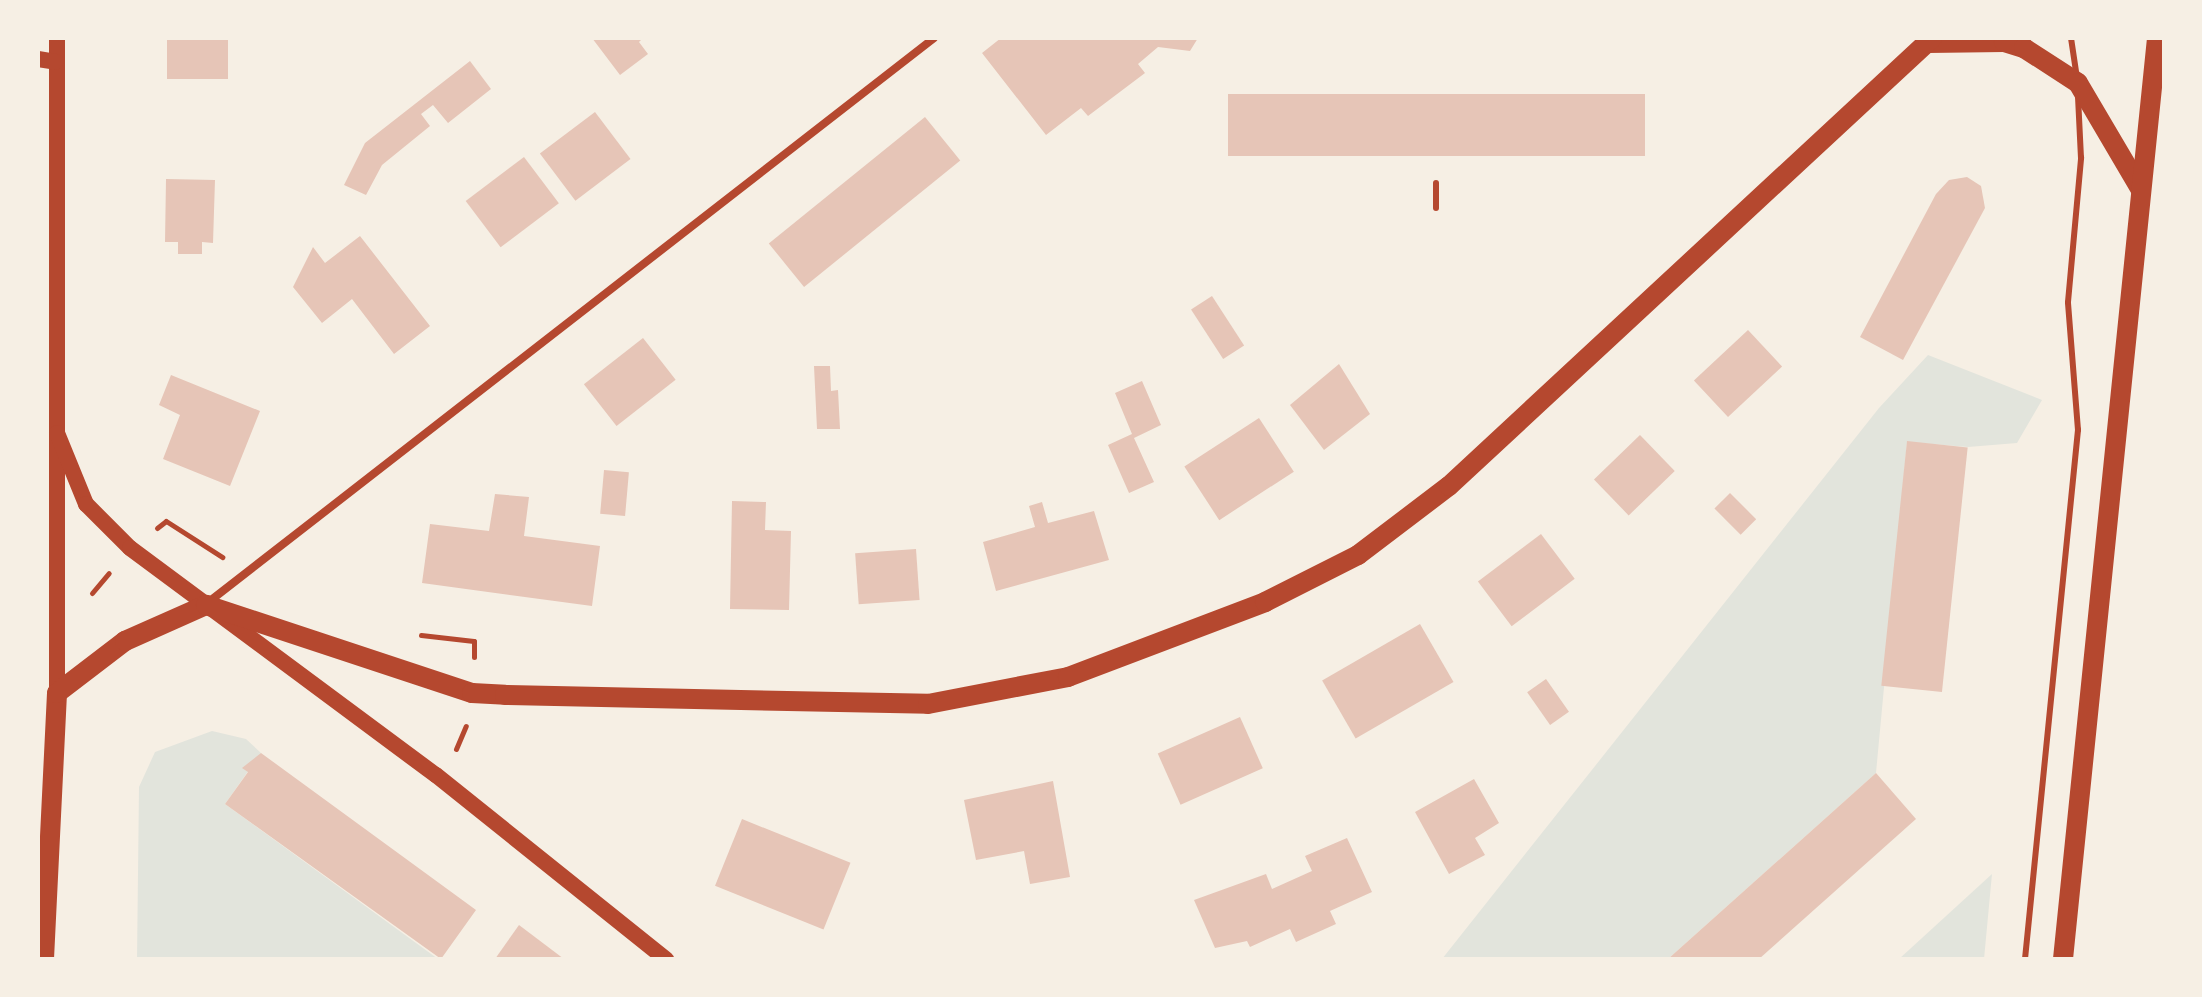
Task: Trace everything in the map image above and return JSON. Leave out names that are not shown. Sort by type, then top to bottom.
[{"type":"main road","points":[[44,959],[57,693],[57,38]]},
{"type":"main road","points":[[2063,959],[2157,38]]},
{"type":"main road","points":[[57,693],[125,641],[206,605],[472,693],[928,704],[1068,677],[1265,602],[1358,555],[1449,486],[1930,41],[2004,42],[2024,48],[2078,83],[2141,190]]},
{"type":"main road","points":[[38,59],[56,62]]},
{"type":"main road","points":[[57,433],[86,504],[130,548],[436,775],[666,959]]},
{"type":"street","points":[[206,605],[934,38]]},
{"type":"lane","points":[[2025,959],[2078,430],[2068,302],[2081,158],[2078,83],[2071,38]]},
{"type":"lane","points":[[1436,183],[1436,208]]},
{"type":"path","points":[[57,609],[92,593],[130,548],[166,521],[248,573]]},
{"type":"path","points":[[405,632],[474,641],[472,693],[465,737],[436,775]]},
{"type":"shaded area","points":[[1928,355],[2042,400],[2017,443],[1968,447],[1907,442],[1876,773],[1668,959],[1442,959],[1879,408]]},
{"type":"shaded area","points":[[212,731],[246,739],[261,753],[225,804],[438,959],[137,959],[139,787],[155,752]]},
{"type":"shaded area","points":[[1992,874],[1984,959],[1899,959]]},
{"type":"building","points":[[167,38],[228,38],[228,79],[167,79]]},
{"type":"building","points":[[592,38],[643,38],[639,42],[648,54],[620,75]]},
{"type":"building","points":[[1001,38],[1198,38],[1190,51],[1158,47],[1138,64],[1145,73],[1088,116],[1081,108],[1046,135],[982,53]]},
{"type":"building","points":[[470,61],[491,89],[448,123],[433,105],[421,114],[430,126],[382,165],[366,195],[344,185],[365,143]]},
{"type":"building","points":[[1228,94],[1645,94],[1645,156],[1228,156]]},
{"type":"building","points":[[595,112],[631,159],[575,201],[540,154]]},
{"type":"building","points":[[925,117],[960,161],[804,287],[769,243]]},
{"type":"building","points":[[524,157],[559,203],[501,247],[466,201]]},
{"type":"building","points":[[1967,177],[1981,186],[1985,208],[1903,360],[1860,337],[1936,194],[1949,180]]},
{"type":"building","points":[[166,179],[215,180],[213,243],[202,242],[202,254],[178,254],[178,242],[165,242]]},
{"type":"building","points":[[360,236],[430,326],[394,354],[352,299],[322,323],[293,287],[313,247],[325,263]]},
{"type":"building","points":[[1212,296],[1244,345],[1223,359],[1191,310]]},
{"type":"building","points":[[1748,330],[1782,367],[1728,417],[1694,380]]},
{"type":"building","points":[[643,338],[676,380],[617,426],[584,384]]},
{"type":"building","points":[[1339,364],[1370,414],[1324,450],[1290,405]]},
{"type":"building","points":[[814,366],[830,366],[831,391],[838,390],[840,429],[817,429]]},
{"type":"building","points":[[171,375],[260,411],[230,486],[163,459],[180,415],[159,405]]},
{"type":"building","points":[[1142,381],[1161,425],[1134,438],[1154,482],[1129,493],[1108,445],[1132,434],[1115,393]]},
{"type":"building","points":[[1259,418],[1294,472],[1219,520],[1184,466]]},
{"type":"building","points":[[1640,435],[1675,471],[1629,515],[1594,479]]},
{"type":"building","points":[[1907,441],[1968,447],[1942,692],[1881,686]]},
{"type":"building","points":[[604,470],[629,472],[625,516],[600,514]]},
{"type":"building","points":[[1730,493],[1756,519],[1741,535],[1714,509]]},
{"type":"building","points":[[495,494],[529,497],[524,536],[600,546],[592,606],[422,583],[430,524],[489,531]]},
{"type":"building","points":[[732,501],[766,502],[765,530],[791,531],[789,610],[730,609]]},
{"type":"building","points":[[1042,502],[1048,523],[1094,511],[1109,560],[996,591],[983,542],[1035,527],[1029,506]]},
{"type":"building","points":[[1541,534],[1575,579],[1512,626],[1478,582]]},
{"type":"building","points":[[916,549],[920,600],[859,604],[855,553]]},
{"type":"building","points":[[1420,624],[1454,682],[1356,739],[1322,680]]},
{"type":"building","points":[[1546,679],[1569,712],[1550,725],[1527,692]]},
{"type":"building","points":[[1240,717],[1263,768],[1181,805],[1158,754]]},
{"type":"building","points":[[261,753],[476,910],[441,959],[225,804],[248,772],[242,768]]},
{"type":"building","points":[[1876,773],[1916,819],[1759,959],[1668,959]]},
{"type":"building","points":[[1474,779],[1499,823],[1475,838],[1485,855],[1449,874],[1415,812]]},
{"type":"building","points":[[1053,781],[1070,877],[1030,884],[1024,851],[976,860],[964,800]]},
{"type":"building","points":[[742,819],[850,863],[824,930],[715,886]]},
{"type":"building","points":[[1347,838],[1372,892],[1330,911],[1336,924],[1296,942],[1290,929],[1250,947],[1247,941],[1215,948],[1194,900],[1266,874],[1272,889],[1312,871],[1305,856]]},
{"type":"building","points":[[519,925],[564,959],[495,959]]}]
